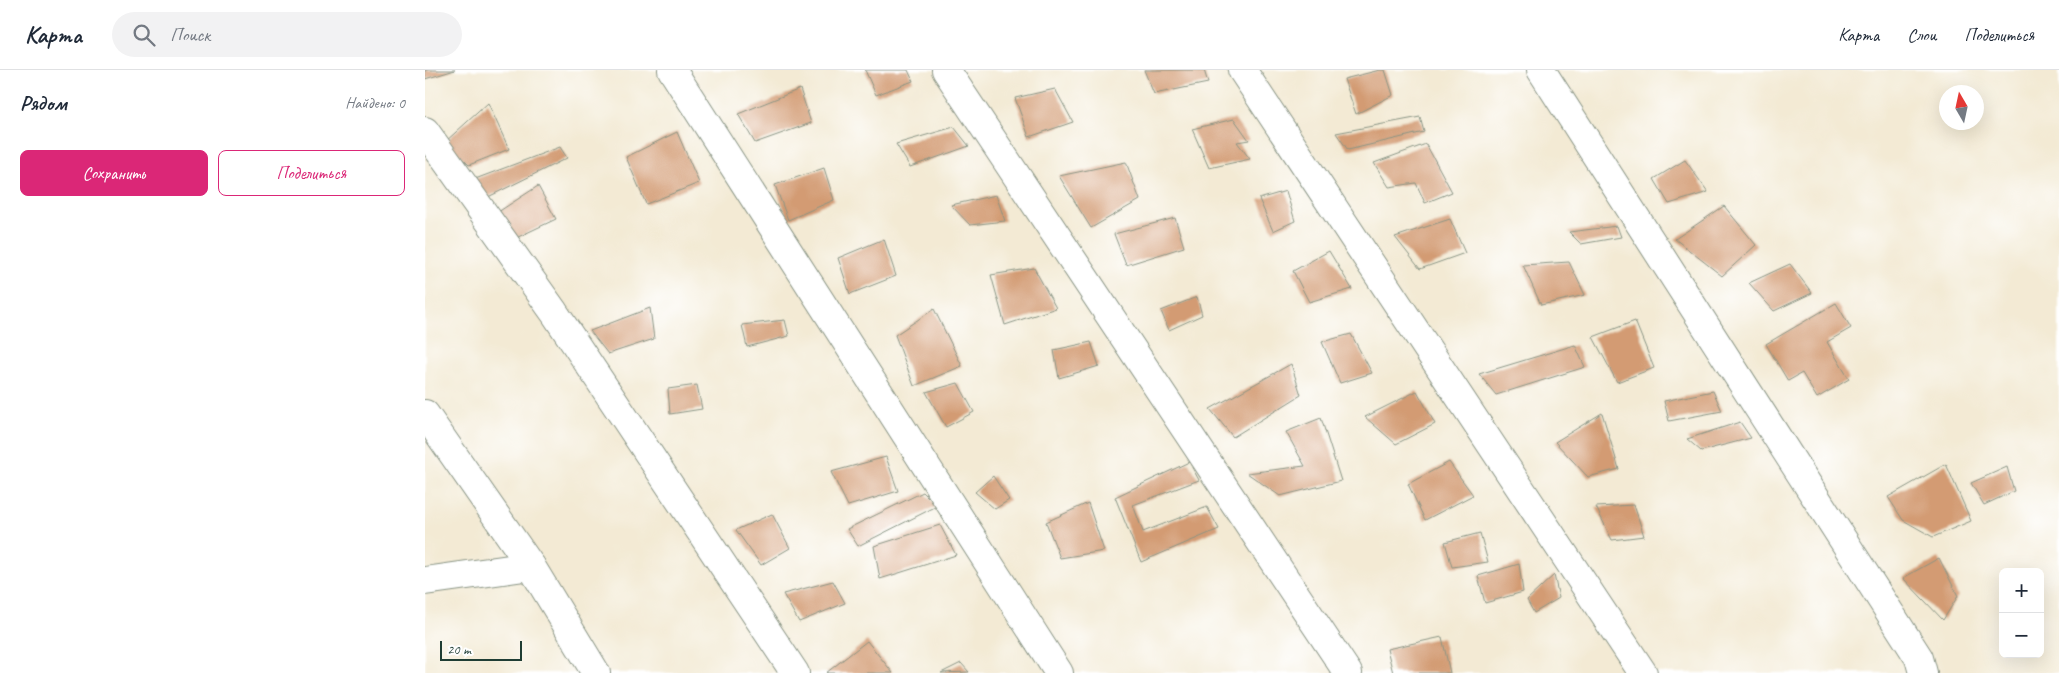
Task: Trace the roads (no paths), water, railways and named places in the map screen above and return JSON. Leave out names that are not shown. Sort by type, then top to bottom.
[{"type":"street","points":[[673,70],[1059,673]]},
{"type":"street","points":[[946,70],[1348,673]]},
{"type":"street","points":[[1242,70],[1643,673]]},
{"type":"street","points":[[1541,70],[1919,658],[1923,673]]},
{"type":"street","points":[[425,131],[554,312],[795,673]]},
{"type":"street","points":[[425,414],[531,566],[596,673]]},
{"type":"street","points":[[425,581],[531,566]]}]
